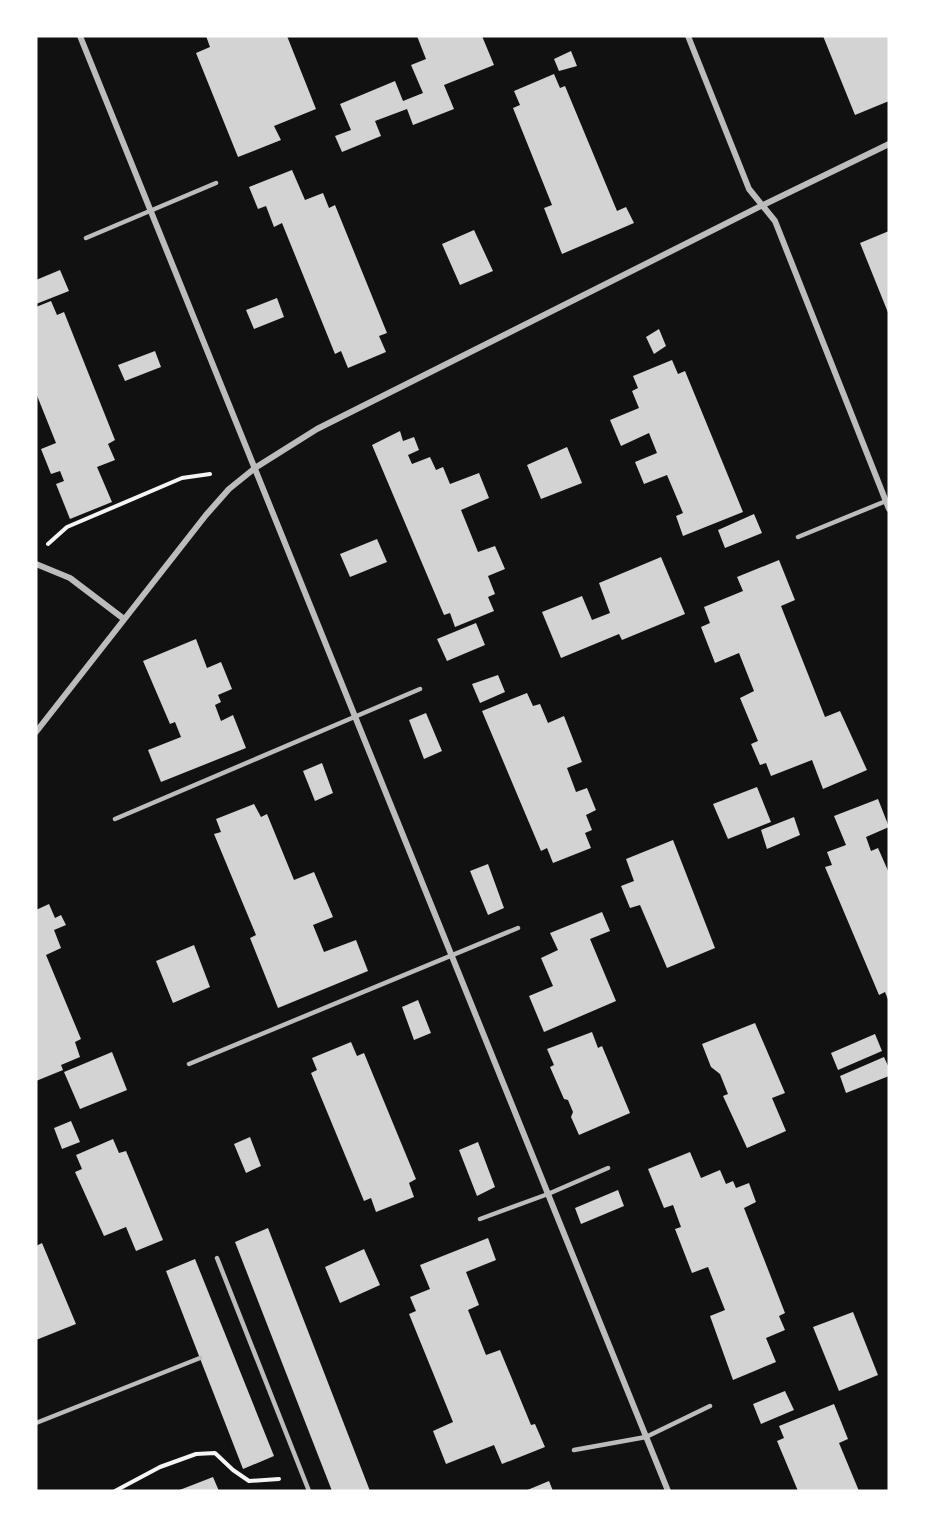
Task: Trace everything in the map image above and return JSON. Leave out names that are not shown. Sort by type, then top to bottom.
[{"type":"street","points":[[80,36],[668,1491]]},
{"type":"street","points":[[688,36],[749,189],[776,221],[889,509]]},
{"type":"street","points":[[36,732],[206,515],[229,489],[255,468],[317,429],[889,144]]},
{"type":"street","points":[[37,564],[70,578],[124,619]]},
{"type":"lane","points":[[86,238],[216,183]]},
{"type":"lane","points":[[798,537],[886,501]]},
{"type":"lane","points":[[115,819],[420,688]]},
{"type":"lane","points":[[189,1064],[452,957],[518,927]]},
{"type":"lane","points":[[480,1219],[548,1194],[608,1168]]},
{"type":"lane","points":[[217,1257],[309,1491]]},
{"type":"lane","points":[[36,1423],[200,1358]]},
{"type":"lane","points":[[574,1450],[646,1437],[710,1406]]},
{"type":"path","points":[[37,564],[48,544],[67,527],[182,478],[255,468]]},
{"type":"path","points":[[115,1491],[160,1467],[196,1454],[215,1453],[249,1481],[303,1478]]},
{"type":"building","points":[[206,36],[287,36],[316,109],[274,126],[281,140],[238,157],[196,53],[210,47]]},
{"type":"building","points":[[417,36],[482,36],[494,65],[444,85],[454,109],[413,125],[407,109],[375,121],[381,136],[342,152],[335,136],[351,130],[340,104],[395,81],[403,101],[423,93],[411,65],[426,59]]},
{"type":"building","points":[[823,36],[889,36],[889,101],[855,115]]},
{"type":"building","points":[[571,51],[577,66],[559,71],[554,59]]},
{"type":"building","points":[[554,74],[560,88],[565,86],[617,211],[626,207],[634,223],[562,254],[544,208],[552,205],[513,108],[520,105],[514,91]]},
{"type":"building","points":[[292,170],[305,200],[323,193],[329,208],[335,205],[387,333],[379,336],[386,352],[348,368],[341,351],[335,354],[282,223],[274,227],[266,206],[258,209],[249,187]]},
{"type":"building","points":[[474,230],[493,271],[460,285],[442,244]]},
{"type":"building","points":[[889,231],[889,315],[860,243]]},
{"type":"building","points":[[60,270],[69,291],[36,304],[36,280]]},
{"type":"building","points":[[277,298],[284,317],[254,329],[246,310]]},
{"type":"building","points":[[51,301],[57,315],[64,312],[115,440],[108,444],[115,460],[97,467],[112,502],[70,519],[56,484],[64,481],[60,471],[51,474],[41,449],[56,443],[36,393],[36,307]]},
{"type":"building","points":[[659,329],[666,346],[654,354],[646,337]]},
{"type":"building","points":[[155,351],[161,367],[125,381],[118,365]]},
{"type":"building","points":[[672,360],[678,374],[685,371],[743,512],[683,536],[676,516],[683,513],[667,475],[644,484],[635,462],[657,453],[649,433],[621,446],[610,420],[639,408],[632,391],[638,388],[633,376]]},
{"type":"building","points":[[400,431],[403,441],[414,437],[419,450],[408,455],[412,464],[430,457],[436,470],[443,467],[450,484],[479,473],[489,498],[461,510],[478,552],[495,546],[505,569],[488,576],[495,594],[488,597],[494,611],[455,627],[450,613],[444,615],[372,445]]},
{"type":"building","points":[[567,447],[582,483],[541,499],[527,465]]},
{"type":"building","points":[[754,514],[762,533],[725,548],[718,530]]},
{"type":"building","points":[[377,539],[387,562],[350,577],[340,554]]},
{"type":"building","points":[[661,557],[685,614],[622,640],[619,634],[561,658],[542,612],[582,596],[592,620],[610,613],[599,583]]},
{"type":"building","points":[[779,560],[795,600],[781,606],[825,717],[840,711],[867,770],[823,789],[812,760],[771,776],[766,763],[760,765],[751,744],[758,741],[740,698],[754,691],[739,653],[715,663],[701,627],[710,623],[704,607],[743,591],[737,577]]},
{"type":"building","points":[[476,623],[485,645],[447,661],[437,639]]},
{"type":"building","points":[[196,639],[207,668],[221,662],[232,689],[218,695],[221,702],[215,705],[221,721],[233,715],[246,748],[161,782],[148,750],[181,737],[175,722],[170,724],[143,661]]},
{"type":"building","points":[[498,675],[505,692],[480,703],[472,684]]},
{"type":"building","points":[[527,693],[533,706],[540,704],[548,723],[564,716],[582,762],[567,768],[576,792],[587,788],[596,810],[586,815],[592,830],[585,833],[591,848],[553,863],[547,848],[541,851],[482,711]]},
{"type":"building","points":[[426,713],[442,751],[424,759],[409,720]]},
{"type":"building","points":[[322,763],[333,793],[315,801],[303,771]]},
{"type":"building","points":[[757,787],[771,822],[728,839],[713,804]]},
{"type":"building","points":[[878,799],[889,827],[866,837],[871,851],[878,848],[889,873],[889,1002],[885,992],[879,995],[825,867],[832,865],[827,852],[846,845],[834,816]]},
{"type":"building","points":[[254,804],[261,817],[267,814],[294,880],[314,872],[333,917],[313,925],[324,952],[356,940],[368,971],[278,1008],[250,938],[256,935],[214,834],[221,832],[216,819]]},
{"type":"building","points":[[794,817],[800,835],[767,849],[761,830]]},
{"type":"building","points":[[673,840],[715,948],[667,968],[640,905],[630,908],[621,886],[634,881],[626,859]]},
{"type":"building","points":[[488,864],[504,908],[488,915],[470,871]]},
{"type":"building","points":[[49,904],[55,918],[61,915],[66,925],[54,930],[61,948],[46,955],[81,1039],[75,1042],[80,1057],[61,1065],[63,1070],[36,1081],[36,910]]},
{"type":"building","points":[[602,912],[610,931],[590,939],[616,1001],[544,1032],[529,996],[553,986],[541,958],[558,950],[550,933]]},
{"type":"building","points":[[194,945],[210,987],[173,1003],[156,961]]},
{"type":"building","points":[[418,1000],[431,1033],[414,1040],[402,1007]]},
{"type":"building","points":[[755,1023],[785,1093],[772,1098],[786,1131],[747,1148],[723,1096],[728,1094],[720,1074],[711,1067],[702,1044]]},
{"type":"building","points":[[592,1032],[598,1048],[602,1046],[630,1113],[579,1135],[571,1117],[573,1112],[568,1100],[564,1099],[550,1067],[554,1065],[547,1049]]},
{"type":"building","points":[[875,1034],[882,1051],[838,1070],[831,1053]]},
{"type":"building","points":[[351,1042],[357,1056],[364,1053],[416,1179],[409,1183],[414,1197],[376,1212],[371,1198],[364,1201],[311,1073],[317,1070],[312,1058]]},
{"type":"building","points":[[112,1052],[127,1090],[80,1109],[64,1072]]},
{"type":"building","points":[[884,1057],[889,1068],[889,1076],[846,1093],[840,1076]]},
{"type":"building","points":[[71,1121],[80,1142],[62,1149],[54,1128]]},
{"type":"building","points":[[250,1137],[261,1166],[246,1173],[234,1144]]},
{"type":"building","points":[[113,1139],[119,1153],[126,1151],[163,1240],[136,1251],[126,1227],[104,1236],[75,1172],[82,1169],[76,1155]]},
{"type":"building","points":[[478,1142],[495,1187],[477,1196],[459,1150]]},
{"type":"building","points":[[690,1152],[701,1178],[720,1170],[726,1184],[733,1181],[736,1188],[749,1183],[756,1202],[744,1208],[785,1313],[779,1316],[785,1330],[766,1338],[776,1362],[733,1380],[710,1316],[725,1310],[708,1267],[692,1273],[675,1229],[681,1227],[673,1205],[664,1208],[648,1169]]},
{"type":"building","points":[[618,1190],[624,1206],[581,1224],[575,1208]]},
{"type":"building","points":[[268,1228],[370,1491],[332,1491],[235,1242]]},
{"type":"building","points":[[488,1238],[496,1260],[466,1272],[479,1305],[468,1310],[486,1355],[500,1350],[531,1425],[535,1424],[545,1447],[502,1464],[494,1445],[446,1464],[433,1431],[453,1422],[409,1314],[416,1311],[410,1297],[430,1289],[420,1265]]},
{"type":"building","points":[[42,1243],[76,1324],[36,1340],[36,1246]]},
{"type":"building","points":[[364,1249],[380,1285],[340,1303],[325,1267]]},
{"type":"building","points":[[195,1259],[274,1456],[243,1469],[166,1271]]},
{"type":"building","points":[[853,1312],[878,1375],[839,1391],[813,1327]]},
{"type":"building","points":[[785,1391],[794,1410],[761,1424],[753,1404]]},
{"type":"building","points":[[834,1404],[848,1439],[839,1443],[859,1491],[798,1491],[777,1441],[784,1438],[779,1426]]},
{"type":"building","points":[[213,1477],[219,1491],[177,1491]]},
{"type":"building","points":[[549,1481],[553,1491],[525,1491]]}]
